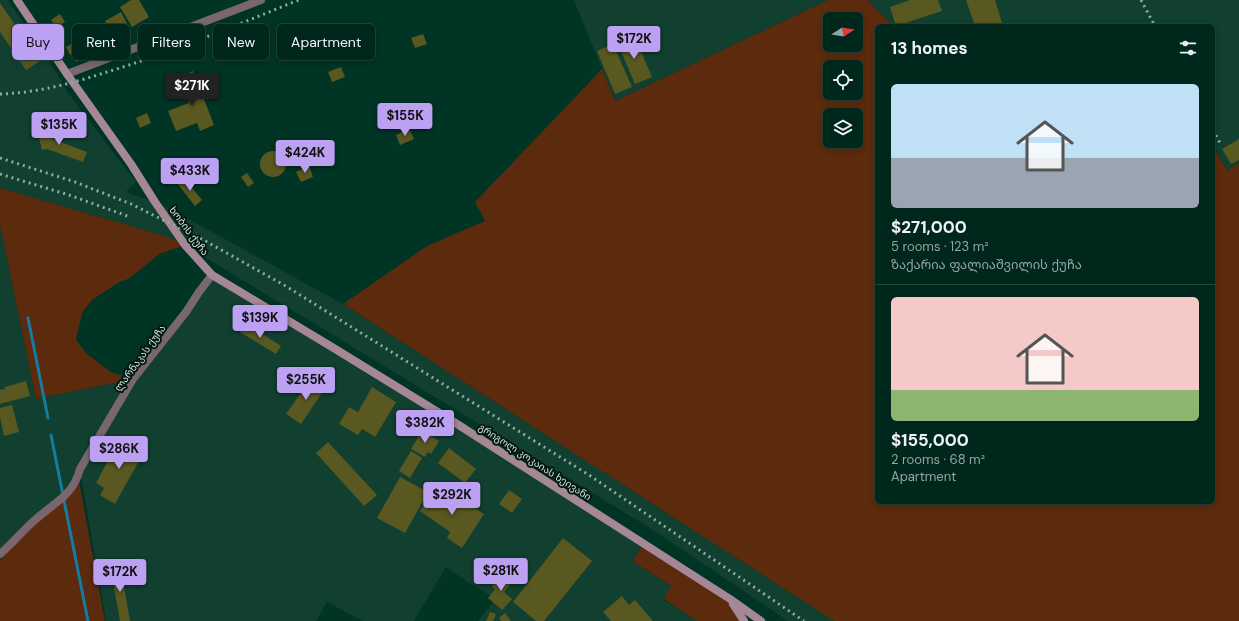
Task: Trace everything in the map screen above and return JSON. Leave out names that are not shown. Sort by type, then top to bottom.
[{"type":"main road","name":"ხობის ქუჩა","points":[[17,0],[131,164],[185,245],[212,276]]},
{"type":"main road","name":"გრიგოლ კოკაიას ხეივანი","points":[[212,276],[437,411],[761,621]]},
{"type":"main road","points":[[730,600],[744,621]]},
{"type":"street","points":[[67,74],[262,0]]},
{"type":"street","name":"ლარნაკას ქუჩა","points":[[0,554],[8,548],[35,519],[68,494],[78,476],[80,469],[134,379],[212,276]]},
{"type":"shaded area","points":[[0,0],[8,0],[24,24],[12,24],[12,60],[48,60],[68,93],[136,182],[126,192],[155,202],[174,211],[343,304],[834,621],[788,621],[650,528],[185,245],[165,236],[0,188]]},
{"type":"shaded area","points":[[574,0],[828,0],[615,101]]},
{"type":"shaded area","points":[[828,0],[868,0],[890,24],[875,24],[875,504],[1215,504],[1215,150],[1227,170],[1239,163],[1239,621],[834,621],[343,304],[427,246],[485,221],[475,202],[602,69],[615,101]]},
{"type":"shaded area","points":[[868,0],[1239,0],[1239,163],[1227,170],[1215,148],[1215,24],[890,24]]},
{"type":"shaded area","points":[[0,188],[165,236],[185,245],[159,254],[130,278],[118,283],[92,300],[82,313],[76,340],[87,354],[111,372],[133,379],[36,399],[0,225]]},
{"type":"shaded area","points":[[0,225],[36,399],[133,379],[212,275],[644,544],[632,561],[672,587],[664,600],[697,621],[478,621],[496,599],[446,567],[414,621],[363,621],[327,602],[316,621],[106,621],[80,470],[68,494],[8,547],[0,562]]},
{"type":"shaded area","points":[[78,476],[105,621],[0,621],[0,561],[8,547],[56,504]]},
{"type":"shaded area","points":[[644,544],[730,599],[744,621],[697,621],[664,599],[671,586],[632,561]]},
{"type":"building","points":[[131,0],[139,0],[149,17],[132,27],[120,7]]},
{"type":"building","points":[[910,0],[938,0],[942,11],[902,24],[895,24],[890,7]]},
{"type":"building","points":[[966,0],[995,0],[1002,24],[974,24]]},
{"type":"building","points":[[0,3],[14,24],[12,24],[12,50],[0,32]]},
{"type":"building","points":[[121,12],[127,24],[107,24],[105,21]]},
{"type":"building","points":[[60,14],[65,22],[61,24],[54,24],[51,20]]},
{"type":"building","points":[[423,34],[427,44],[415,48],[411,38]]},
{"type":"building","points":[[634,35],[652,77],[635,84],[617,42]]},
{"type":"building","points":[[72,44],[72,54],[70,55],[66,47]]},
{"type":"building","points":[[613,44],[632,87],[615,94],[597,51]]},
{"type":"building","points":[[19,60],[39,60],[40,61],[26,70]]},
{"type":"building","points":[[341,67],[345,77],[332,82],[328,72]]},
{"type":"building","points":[[193,71],[214,125],[200,131],[197,123],[176,131],[168,111],[189,103],[179,77]]},
{"type":"building","points":[[147,113],[151,123],[140,128],[136,118]]},
{"type":"building","points":[[75,117],[85,132],[75,139],[65,123]]},
{"type":"building","points":[[48,127],[50,138],[87,152],[83,162],[47,149],[42,150],[37,129]]},
{"type":"building","points":[[409,129],[414,139],[400,145],[396,135]]},
{"type":"building","points":[[1239,139],[1239,160],[1231,164],[1222,149]]},
{"type":"building","points":[[273,151],[282,155],[286,164],[282,173],[273,177],[264,173],[260,164],[264,155]]},
{"type":"building","points":[[309,166],[313,177],[301,182],[296,172]]},
{"type":"building","points":[[247,173],[254,183],[248,187],[241,177]]},
{"type":"building","points":[[184,178],[202,200],[195,206],[177,183]]},
{"type":"building","points":[[245,323],[281,346],[276,354],[240,332]]},
{"type":"building","points":[[312,377],[326,387],[301,424],[286,414]]},
{"type":"building","points":[[26,381],[30,396],[0,404],[0,390]]},
{"type":"building","points":[[372,387],[396,402],[375,437],[362,429],[358,435],[339,424],[349,407],[358,412]]},
{"type":"building","points":[[12,405],[19,432],[4,436],[0,417],[0,408]]},
{"type":"building","points":[[422,431],[439,441],[431,454],[428,452],[425,457],[411,449]]},
{"type":"building","points":[[120,438],[144,452],[115,504],[100,495],[104,488],[96,483]]},
{"type":"building","points":[[328,442],[377,495],[364,506],[316,453]]},
{"type":"building","points":[[449,448],[476,469],[465,483],[438,463]]},
{"type":"building","points":[[411,451],[422,458],[410,478],[399,471]]},
{"type":"building","points":[[400,477],[428,492],[405,533],[377,518]]},
{"type":"building","points":[[436,487],[466,508],[469,504],[484,514],[462,548],[447,538],[450,532],[420,511]]},
{"type":"building","points":[[509,490],[522,499],[512,513],[499,504]]},
{"type":"building","points":[[563,538],[592,561],[544,621],[536,621],[513,602]]},
{"type":"building","points":[[120,564],[130,621],[120,621],[110,566]]},
{"type":"building","points":[[503,573],[513,581],[504,592],[512,599],[502,610],[488,598],[495,589],[492,586]]},
{"type":"building","points":[[622,596],[629,605],[635,600],[653,621],[611,621],[603,612]]},
{"type":"building","points":[[490,612],[496,614],[493,621],[486,621]]},
{"type":"building","points":[[505,613],[511,621],[501,621],[499,618]]},
{"type":"waterway","points":[[28,318],[48,418]]},
{"type":"waterway","points":[[51,435],[88,621]]},
{"type":"railway","points":[[0,94],[41,90],[94,76],[180,47],[299,0]]},
{"type":"railway","points":[[1141,0],[1154,24]]},
{"type":"railway","points":[[1215,134],[1220,143]]},
{"type":"railway","points":[[0,158],[75,182],[131,204],[191,233],[284,285],[589,475],[804,621]]},
{"type":"railway","points":[[0,174],[69,195],[130,217]]}]
